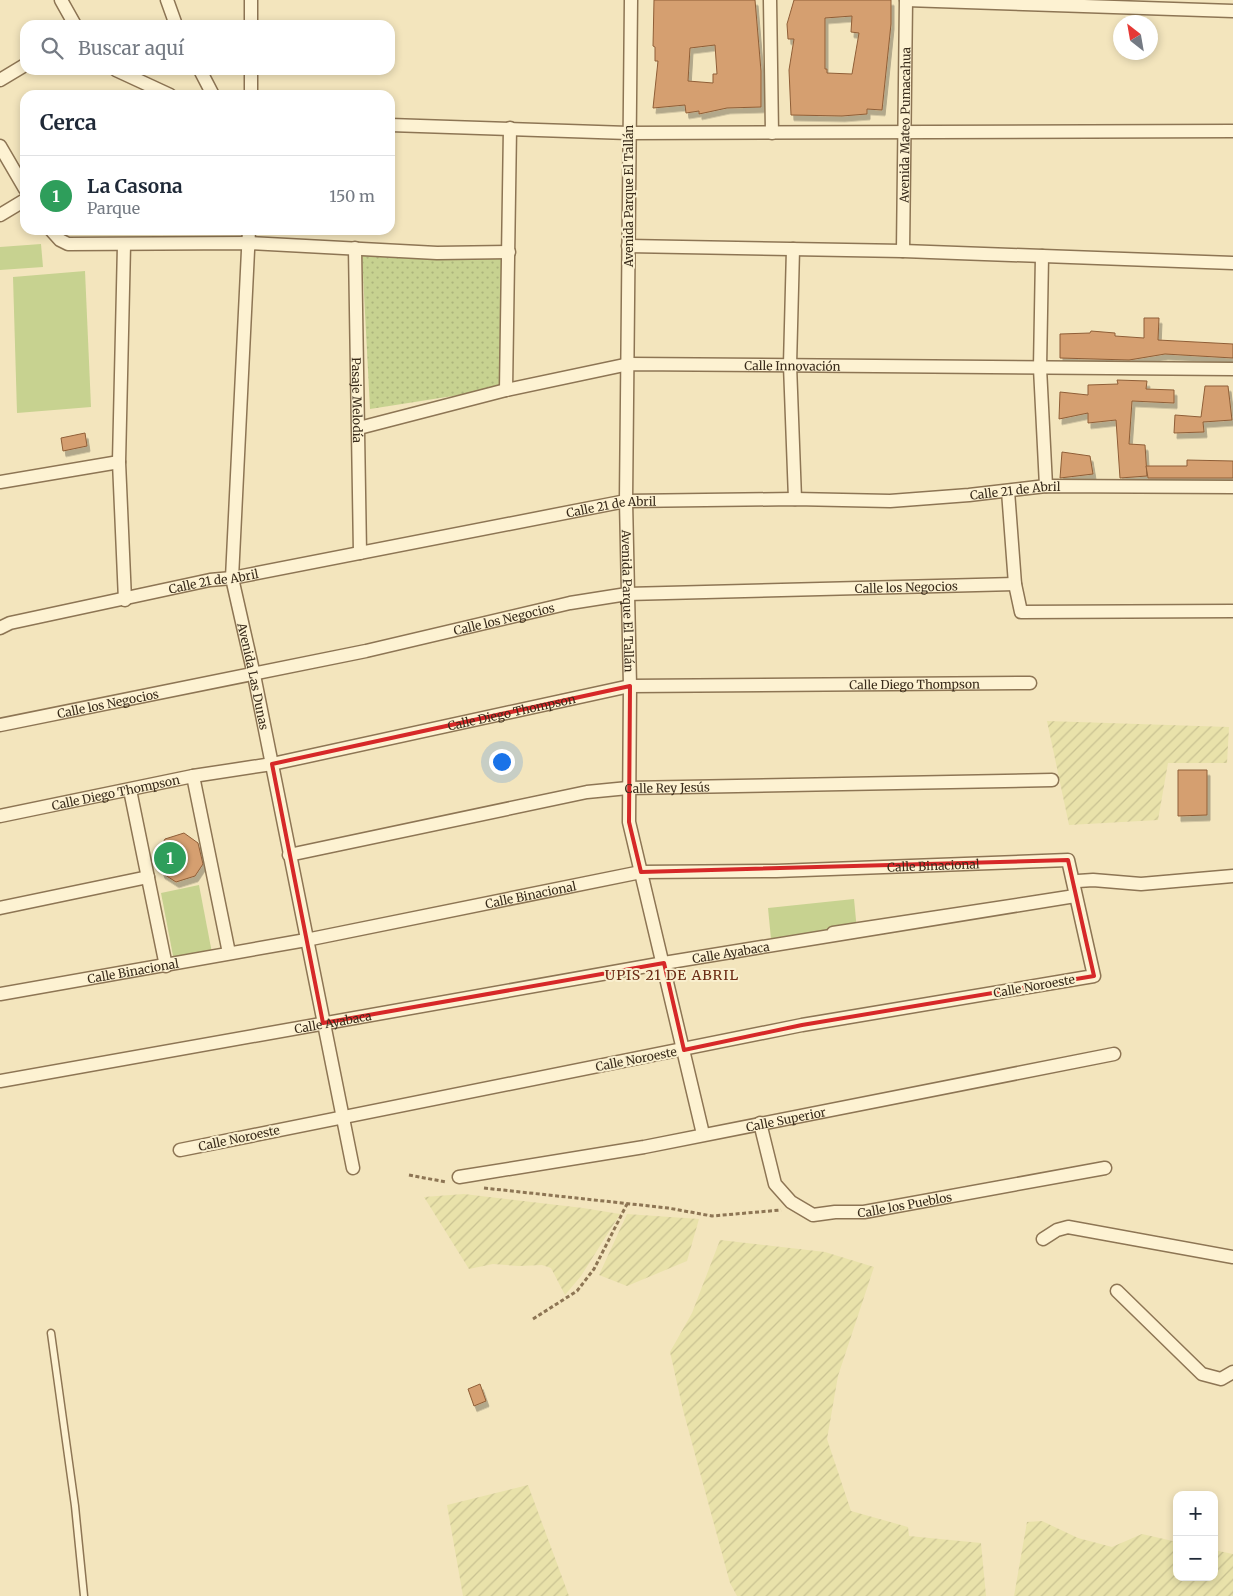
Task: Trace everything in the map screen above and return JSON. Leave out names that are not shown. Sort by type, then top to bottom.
[{"type":"street","points":[[61,0],[73,20]]},
{"type":"street","points":[[167,0],[174,20]]},
{"type":"street","points":[[251,0],[251,20]]},
{"type":"street","name":"Avenida Parque El Tallán","points":[[631,0],[628,133],[629,364],[626,502],[630,686],[629,822],[664,962],[703,1134]]},
{"type":"street","points":[[770,0],[772,133]]},
{"type":"street","points":[[906,0],[1176,4],[1233,11]]},
{"type":"street","name":"Avenida Mateo Pumacahua","points":[[903,251],[906,0]]},
{"type":"street","points":[[0,80],[20,68]]},
{"type":"street","points":[[127,75],[159,90]]},
{"type":"street","points":[[203,75],[210,90]]},
{"type":"street","points":[[251,75],[251,90]]},
{"type":"street","points":[[395,125],[628,133],[1233,131]]},
{"type":"street","points":[[506,390],[510,128]]},
{"type":"street","points":[[0,146],[20,180]]},
{"type":"street","points":[[0,215],[20,203]]},
{"type":"street","points":[[56,235],[68,244],[124,245],[249,236],[355,248],[437,253],[509,252]]},
{"type":"street","name":"Avenida Las Dunas","points":[[249,236],[232,578],[254,675],[353,1168]]},
{"type":"street","points":[[124,245],[119,462],[125,600]]},
{"type":"street","points":[[628,246],[903,251],[1233,263]]},
{"type":"street","name":"Pasaje Melodía","points":[[355,248],[360,553]]},
{"type":"street","points":[[793,249],[790,365],[795,499]]},
{"type":"street","points":[[1042,256],[1040,368],[1046,486]]},
{"type":"street","name":"Calle Innovación","points":[[359,428],[506,390],[629,364],[1233,370]]},
{"type":"street","points":[[0,482],[119,462]]},
{"type":"street","name":"Calle 21 de Abril","points":[[0,628],[10,623],[125,600],[210,580],[232,578],[626,502],[795,499],[890,501],[1046,486],[1233,487]]},
{"type":"street","points":[[1008,491],[1015,584],[1021,612],[1233,611]]},
{"type":"street","name":"Calle los Negocios","points":[[0,726],[254,675],[570,603],[627,594],[1015,584]]},
{"type":"street","name":"Calle Diego Thompson","points":[[0,816],[193,776],[272,764],[630,686],[1030,683]]},
{"type":"street","points":[[193,776],[229,953]]},
{"type":"street","name":"Calle Rey Jesús","points":[[289,855],[587,792],[628,788],[1052,780]]},
{"type":"street","points":[[130,790],[166,966]]},
{"type":"street","name":"Calle Binacional","points":[[0,994],[306,940],[641,872],[786,870],[1068,860],[1075,896]]},
{"type":"street","points":[[1078,881],[1093,880],[1141,884],[1233,876]]},
{"type":"street","points":[[0,908],[148,877]]},
{"type":"street","points":[[833,933],[1075,896]]},
{"type":"street","name":"Calle Ayabaca","points":[[0,1081],[664,962],[1075,896]]},
{"type":"street","name":"Calle Noroeste","points":[[180,1150],[802,1025],[1094,976],[1075,896]]},
{"type":"street","name":"Calle Superior","points":[[454,1180],[644,1147],[1114,1054]]},
{"type":"street","name":"Calle los Pueblos","points":[[760,1123],[775,1184],[791,1202],[813,1215],[834,1212],[864,1212],[1105,1168]]},
{"type":"street","points":[[1043,1239],[1057,1230],[1068,1227],[1233,1257]]},
{"type":"street","points":[[1118,1291],[1202,1374],[1221,1379],[1233,1372]]},
{"type":"lane","points":[[51,1333],[75,1506],[84,1596]]},
{"type":"path","points":[[409,1175],[454,1180]]},
{"type":"path","points":[[477,1188],[627,1204],[712,1216],[802,1208]]},
{"type":"path","points":[[533,1320],[557,1305],[582,1284],[594,1270],[627,1204]]},
{"type":"highlighted area","points":[[630,686],[629,822],[641,872],[1068,860],[1094,976],[802,1025],[684,1050],[664,963],[323,1023],[272,764]]},
{"type":"shaded area","points":[[1047,721],[1229,727],[1227,763],[1168,763],[1158,820],[1069,825]]},
{"type":"shaded area","points":[[464,1194],[620,1214],[581,1276],[565,1295],[551,1268],[542,1265],[493,1264],[469,1269],[424,1197]]},
{"type":"shaded area","points":[[627,1214],[699,1219],[687,1261],[627,1286],[599,1275]]},
{"type":"shaded area","points":[[720,1240],[825,1252],[874,1267],[838,1376],[827,1439],[851,1511],[908,1527],[909,1536],[981,1543],[986,1596],[737,1596],[730,1583],[683,1410],[670,1352],[692,1313]]},
{"type":"shaded area","points":[[528,1485],[569,1596],[463,1596],[447,1505]]},
{"type":"shaded area","points":[[1042,1521],[1078,1538],[1112,1547],[1142,1534],[1173,1541],[1173,1581],[1218,1581],[1218,1551],[1233,1554],[1233,1596],[1014,1596],[1027,1522]]},
{"type":"green space","points":[[41,244],[43,267],[0,270],[0,247]]},
{"type":"green space","points":[[362,255],[503,258],[510,387],[370,409]]},
{"type":"green space","points":[[85,271],[91,407],[17,413],[13,277]]},
{"type":"green space","points":[[199,885],[212,953],[174,961],[161,893]]},
{"type":"green space","points":[[854,899],[857,931],[771,939],[768,908]]},
{"type":"building","points":[[654,0],[755,0],[761,71],[761,107],[727,108],[699,114],[699,111],[686,113],[685,105],[653,108],[658,61],[655,61],[655,47],[653,46]],"holes":[[[715,45],[717,74],[713,74],[713,83],[688,81],[690,48]]]},
{"type":"building","points":[[794,0],[891,0],[891,24],[882,110],[867,109],[867,114],[842,116],[791,115],[789,70],[794,39],[788,39],[787,24]],"holes":[[[852,16],[851,32],[859,33],[852,74],[827,73],[827,69],[825,69],[825,18]]]},
{"type":"building","points":[[1144,318],[1159,318],[1158,340],[1233,344],[1233,358],[1165,354],[1129,360],[1060,358],[1060,334],[1090,333],[1091,331],[1115,333],[1115,336],[1144,338]]},
{"type":"building","points":[[1117,380],[1147,381],[1146,389],[1174,390],[1174,403],[1132,401],[1129,444],[1145,445],[1147,476],[1120,478],[1116,420],[1088,423],[1088,413],[1059,419],[1060,392],[1088,395],[1088,385],[1118,384]]},
{"type":"building","points":[[1205,386],[1228,386],[1232,420],[1203,422],[1204,432],[1174,433],[1175,415],[1201,417]]},
{"type":"building","points":[[85,433],[87,446],[63,451],[61,438]]},
{"type":"building","points":[[1062,452],[1090,456],[1093,474],[1060,478]]},
{"type":"building","points":[[1187,460],[1233,461],[1233,478],[1148,478],[1146,466],[1187,466]]},
{"type":"building","points":[[1178,770],[1207,770],[1207,815],[1178,816]]},
{"type":"building","points":[[184,833],[198,843],[203,864],[195,876],[176,882],[162,873],[156,856],[165,839]]},
{"type":"building","points":[[480,1384],[486,1401],[474,1406],[468,1389]]},
{"type":"place","name":"La Casona","points":[[170,858]]},
{"type":"district","name":"UPIS 21 DE ABRIL","points":[[672,975]]}]
